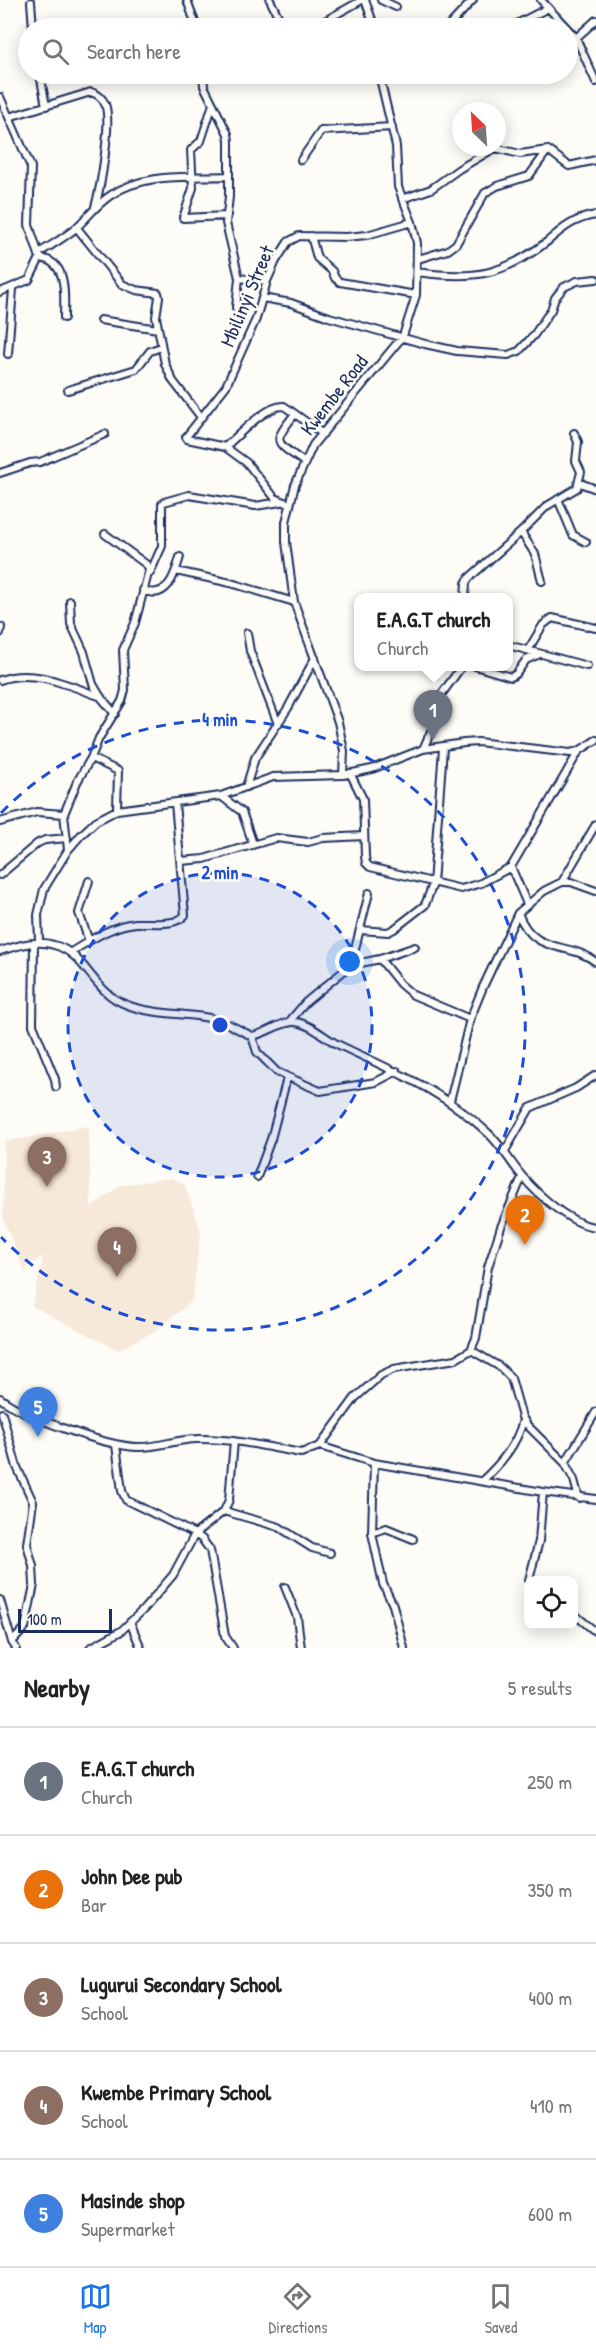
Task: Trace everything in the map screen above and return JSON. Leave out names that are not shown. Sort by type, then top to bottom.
[{"type":"street","points":[[187,0],[193,18]]},
{"type":"street","points":[[270,0],[279,18]]},
{"type":"street","points":[[331,18],[364,0],[371,18]]},
{"type":"street","points":[[381,0],[396,7]]},
{"type":"street","points":[[456,18],[473,0]]},
{"type":"street","points":[[541,0],[557,18]]},
{"type":"street","points":[[31,2],[32,18]]},
{"type":"street","points":[[528,18],[548,8]]},
{"type":"street","points":[[578,36],[596,20]]},
{"type":"street","points":[[578,42],[596,82]]},
{"type":"street","points":[[42,84],[46,106]]},
{"type":"street","points":[[204,84],[228,134],[230,156],[226,224],[239,278],[236,308]]},
{"type":"street","name":"Kwembe Road","points":[[347,774],[338,722],[294,602],[286,542],[289,504],[305,463],[323,434],[403,336],[416,296],[418,259],[412,222],[398,187],[396,146],[381,84]]},
{"type":"street","points":[[9,117],[91,92],[100,96],[106,106],[105,149],[102,182],[95,207]]},
{"type":"street","points":[[0,97],[30,167],[29,225],[39,256]]},
{"type":"street","points":[[213,104],[201,141],[191,150],[193,188],[183,218],[227,216]]},
{"type":"street","points":[[301,160],[321,131],[392,127]]},
{"type":"street","points":[[402,199],[431,189],[495,148],[520,154],[548,150],[569,166],[596,160]]},
{"type":"street","points":[[418,259],[448,250],[456,244],[485,194],[497,186],[529,176],[548,150]]},
{"type":"street","points":[[0,292],[13,289],[29,280],[39,256],[77,228],[95,207],[112,194],[141,182],[229,176]]},
{"type":"street","points":[[417,272],[444,276],[503,270],[548,240],[561,228],[576,220],[596,215]]},
{"type":"street","name":"Mbilinyi Street","points":[[225,447],[186,437],[200,416],[226,386],[256,319],[267,281],[288,242],[299,236],[367,235],[412,222]]},
{"type":"street","points":[[77,228],[122,284],[136,290],[158,292],[156,317],[168,374],[200,416]]},
{"type":"street","points":[[311,236],[317,258],[332,271],[340,282],[416,296]]},
{"type":"street","points":[[39,256],[51,260],[60,270],[65,285],[64,318]]},
{"type":"street","points":[[239,278],[267,281]]},
{"type":"street","points":[[262,298],[291,303],[329,317],[457,351],[513,355],[534,335],[551,310],[555,298],[564,287],[577,281],[596,279]]},
{"type":"street","points":[[8,354],[13,289]]},
{"type":"street","points":[[100,321],[158,329]]},
{"type":"street","points":[[68,390],[136,369],[148,353],[161,347]]},
{"type":"street","points":[[281,502],[247,463],[225,447],[273,407],[284,406],[323,434]]},
{"type":"street","points":[[295,414],[279,434],[278,439],[280,444],[305,463]]},
{"type":"street","points":[[465,593],[469,578],[541,511],[571,493],[580,483],[581,472],[576,460],[578,442],[574,433]]},
{"type":"street","points":[[0,473],[40,462],[105,434]]},
{"type":"street","points":[[580,483],[596,489]]},
{"type":"street","points":[[68,850],[64,814],[76,782],[122,701],[125,690],[123,650],[135,623],[148,576],[162,546],[162,504],[189,495],[255,506],[281,502],[289,504]]},
{"type":"street","points":[[558,499],[573,535],[586,542]]},
{"type":"street","points":[[521,532],[535,554],[542,581]]},
{"type":"street","points":[[105,534],[147,565],[148,576]]},
{"type":"street","points":[[143,590],[152,594],[160,592],[176,571],[180,557]]},
{"type":"street","points":[[176,571],[231,583],[294,602]]},
{"type":"street","points":[[70,601],[70,624],[79,640],[93,684],[115,714]]},
{"type":"street","points":[[528,650],[543,625],[552,618],[596,628]]},
{"type":"street","points":[[247,633],[261,683],[278,724]]},
{"type":"street","points":[[513,646],[587,666]]},
{"type":"street","points":[[491,671],[511,677],[526,660],[540,654]]},
{"type":"street","points":[[246,787],[255,758],[288,708],[315,658]]},
{"type":"street","points":[[423,749],[432,729],[438,699],[458,671]]},
{"type":"street","points":[[0,680],[19,674],[32,675],[100,696]]},
{"type":"street","points":[[56,1087],[55,1079],[33,1025],[38,915],[44,889],[68,850],[96,821],[117,810],[221,795],[281,776],[347,774],[372,769],[423,749],[478,742],[570,753],[579,751],[596,740]]},
{"type":"street","points":[[360,930],[388,932],[424,905],[433,884],[443,748]]},
{"type":"street","points":[[347,774],[363,799],[366,863],[370,867],[461,889],[482,883],[511,867],[579,751]]},
{"type":"street","points":[[91,758],[118,771],[117,810]]},
{"type":"street","points":[[221,795],[242,812],[253,844]]},
{"type":"street","points":[[71,952],[118,927],[133,923],[177,921],[185,915],[175,803]]},
{"type":"street","points":[[2,819],[38,812],[64,814]]},
{"type":"street","points":[[450,1101],[470,1019],[518,914],[527,904],[561,882],[596,824]]},
{"type":"street","points":[[181,861],[204,859],[276,838],[308,842],[322,838],[364,836]]},
{"type":"street","points":[[0,875],[38,843],[67,838]]},
{"type":"street","points":[[511,867],[527,904]]},
{"type":"street","points":[[89,881],[79,912],[89,941]]},
{"type":"street","points":[[561,882],[571,882],[596,891]]},
{"type":"street","points":[[351,964],[369,893]]},
{"type":"street","points":[[518,914],[524,928],[533,937],[590,957],[596,962]]},
{"type":"street","points":[[0,951],[36,942],[57,945],[71,952],[105,991],[125,1004],[180,1015],[217,1019],[252,1036],[289,1022],[300,1023],[325,1038],[397,1071],[450,1101],[505,1151],[522,1177],[566,1217],[584,1225],[596,1227]]},
{"type":"street","points":[[289,1022],[306,1002],[351,964],[380,959],[415,946]]},
{"type":"street","points":[[380,959],[400,984],[413,995],[470,1019]]},
{"type":"street","points":[[252,1036],[257,1052],[264,1060],[287,1078],[320,1091],[376,1082],[397,1071]]},
{"type":"street","points":[[505,1151],[530,1108],[576,1088],[596,1075]]},
{"type":"street","points":[[257,1177],[271,1139],[287,1078]]},
{"type":"street","points":[[0,1398],[29,1414],[116,1445],[140,1447],[195,1439],[234,1441],[301,1454],[320,1446],[355,1398],[381,1375],[394,1369],[456,1359],[471,1350],[476,1338],[488,1267],[501,1227],[522,1177]]},
{"type":"street","points":[[471,1350],[500,1367],[512,1378],[524,1420],[566,1463],[579,1497]]},
{"type":"street","points":[[10,1405],[1,1414],[10,1438],[14,1459],[33,1502],[27,1544],[34,1575],[32,1593],[25,1628],[14,1645]]},
{"type":"street","points":[[566,1463],[596,1412]]},
{"type":"street","points":[[482,1481],[504,1458],[524,1420]]},
{"type":"street","points":[[90,1648],[121,1631],[130,1623],[160,1592],[195,1534],[224,1510],[229,1500],[234,1441]]},
{"type":"street","points":[[116,1445],[122,1491],[126,1500],[195,1534],[207,1544],[213,1558],[225,1636],[232,1648]]},
{"type":"street","points":[[320,1446],[374,1463],[596,1499]]},
{"type":"street","points":[[374,1463],[372,1533],[383,1584],[393,1605],[402,1647]]},
{"type":"street","points":[[530,1576],[539,1541],[543,1492]]},
{"type":"street","points":[[224,1510],[279,1527],[305,1545],[330,1553]]},
{"type":"street","points":[[372,1533],[386,1528],[413,1539]]},
{"type":"street","points":[[285,1587],[297,1617],[302,1648]]},
{"type":"street","points":[[0,1600],[14,1645]]},
{"type":"street","points":[[578,1618],[596,1632]]},
{"type":"street","points":[[130,1623],[141,1648]]},
{"type":"shaded area","points":[[89,1126],[91,1208],[121,1185],[172,1178],[185,1185],[201,1231],[192,1301],[155,1331],[118,1350],[32,1306],[44,1256],[28,1266],[25,1273],[3,1218],[4,1142]]},
{"type":"place","name":"E.A.G.T church","points":[[433,740]]},
{"type":"place","name":"Lugurui Secondary School","points":[[47,1187]]},
{"type":"place","name":"John Dee pub","points":[[525,1245]]},
{"type":"place","name":"Kwembe Primary School","points":[[117,1277]]},
{"type":"place","name":"Masinde shop","points":[[38,1437]]}]
